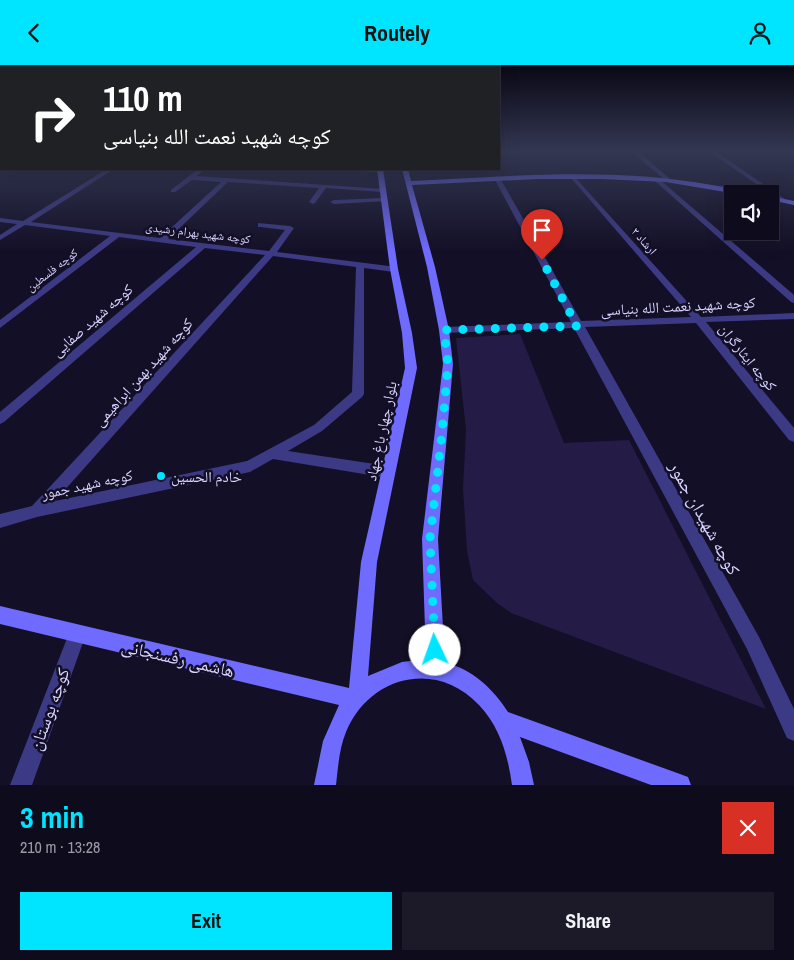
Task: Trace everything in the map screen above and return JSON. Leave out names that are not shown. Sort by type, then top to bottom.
[{"type":"street","points":[[0,239],[86,185]]},
{"type":"street","points":[[173,191],[182,185]]},
{"type":"street","points":[[162,240],[221,185]]},
{"type":"street","points":[[290,185],[383,195]]},
{"type":"street","name":"بلوار چهار باغ جهاد","points":[[357,700],[369,562],[411,368],[407,333],[394,269],[382,185]]},
{"type":"street","points":[[408,185],[444,330],[448,364],[430,539],[436,669]]},
{"type":"street","name":"کوچه شهیدان جمور","points":[[501,185],[753,643],[794,731]]},
{"type":"street","name":"ارشاد ۲","points":[[580,185],[699,320]]},
{"type":"street","points":[[662,185],[794,301]]},
{"type":"street","points":[[694,185],[724,190]]},
{"type":"street","points":[[760,185],[783,200]]},
{"type":"street","points":[[313,202],[324,187]]},
{"type":"street","points":[[334,202],[383,195]]},
{"type":"street","points":[[779,199],[794,203]]},
{"type":"street","name":"کوچه شهید بهرام رشیدی","points":[[0,219],[394,269]]},
{"type":"street","name":"کوچه شهید بهمن ابراهیمی","points":[[37,511],[272,253],[290,228],[261,225]]},
{"type":"street","name":"کوچه فلسطین","points":[[0,325],[118,234]]},
{"type":"street","name":"کوچه شهید صفایی","points":[[0,419],[203,245]]},
{"type":"street","name":"کوچه شهید جمور","points":[[0,521],[37,511],[250,466],[318,428],[358,394],[360,265]]},
{"type":"street","name":"کوچه شهید نعمت الله بنیاسی","points":[[444,330],[794,316]]},
{"type":"street","name":"کوچه ایثارگران","points":[[699,320],[794,437]]},
{"type":"street","points":[[272,453],[388,472]]},
{"type":"street","name":"هاشمی رفسنجانی","points":[[0,615],[357,700]]},
{"type":"street","name":"کوچه بوستان","points":[[21,785],[77,633]]},
{"type":"street","points":[[325,785],[330,749],[344,716],[364,690],[389,674],[416,667],[436,669],[456,675],[477,689],[496,709],[511,735],[521,765],[523,785]]},
{"type":"street","points":[[502,719],[680,785]]},
{"type":"building","points":[[520,334],[564,443],[629,440],[766,709],[511,613],[497,603],[473,580],[467,551],[463,489],[466,430],[456,338]]},
{"type":"place","name":"خادم الحسین","points":[[161,476]]},
{"type":"route","points":[[435,650],[430,539],[448,364],[444,330],[577,326],[542,260]]}]
